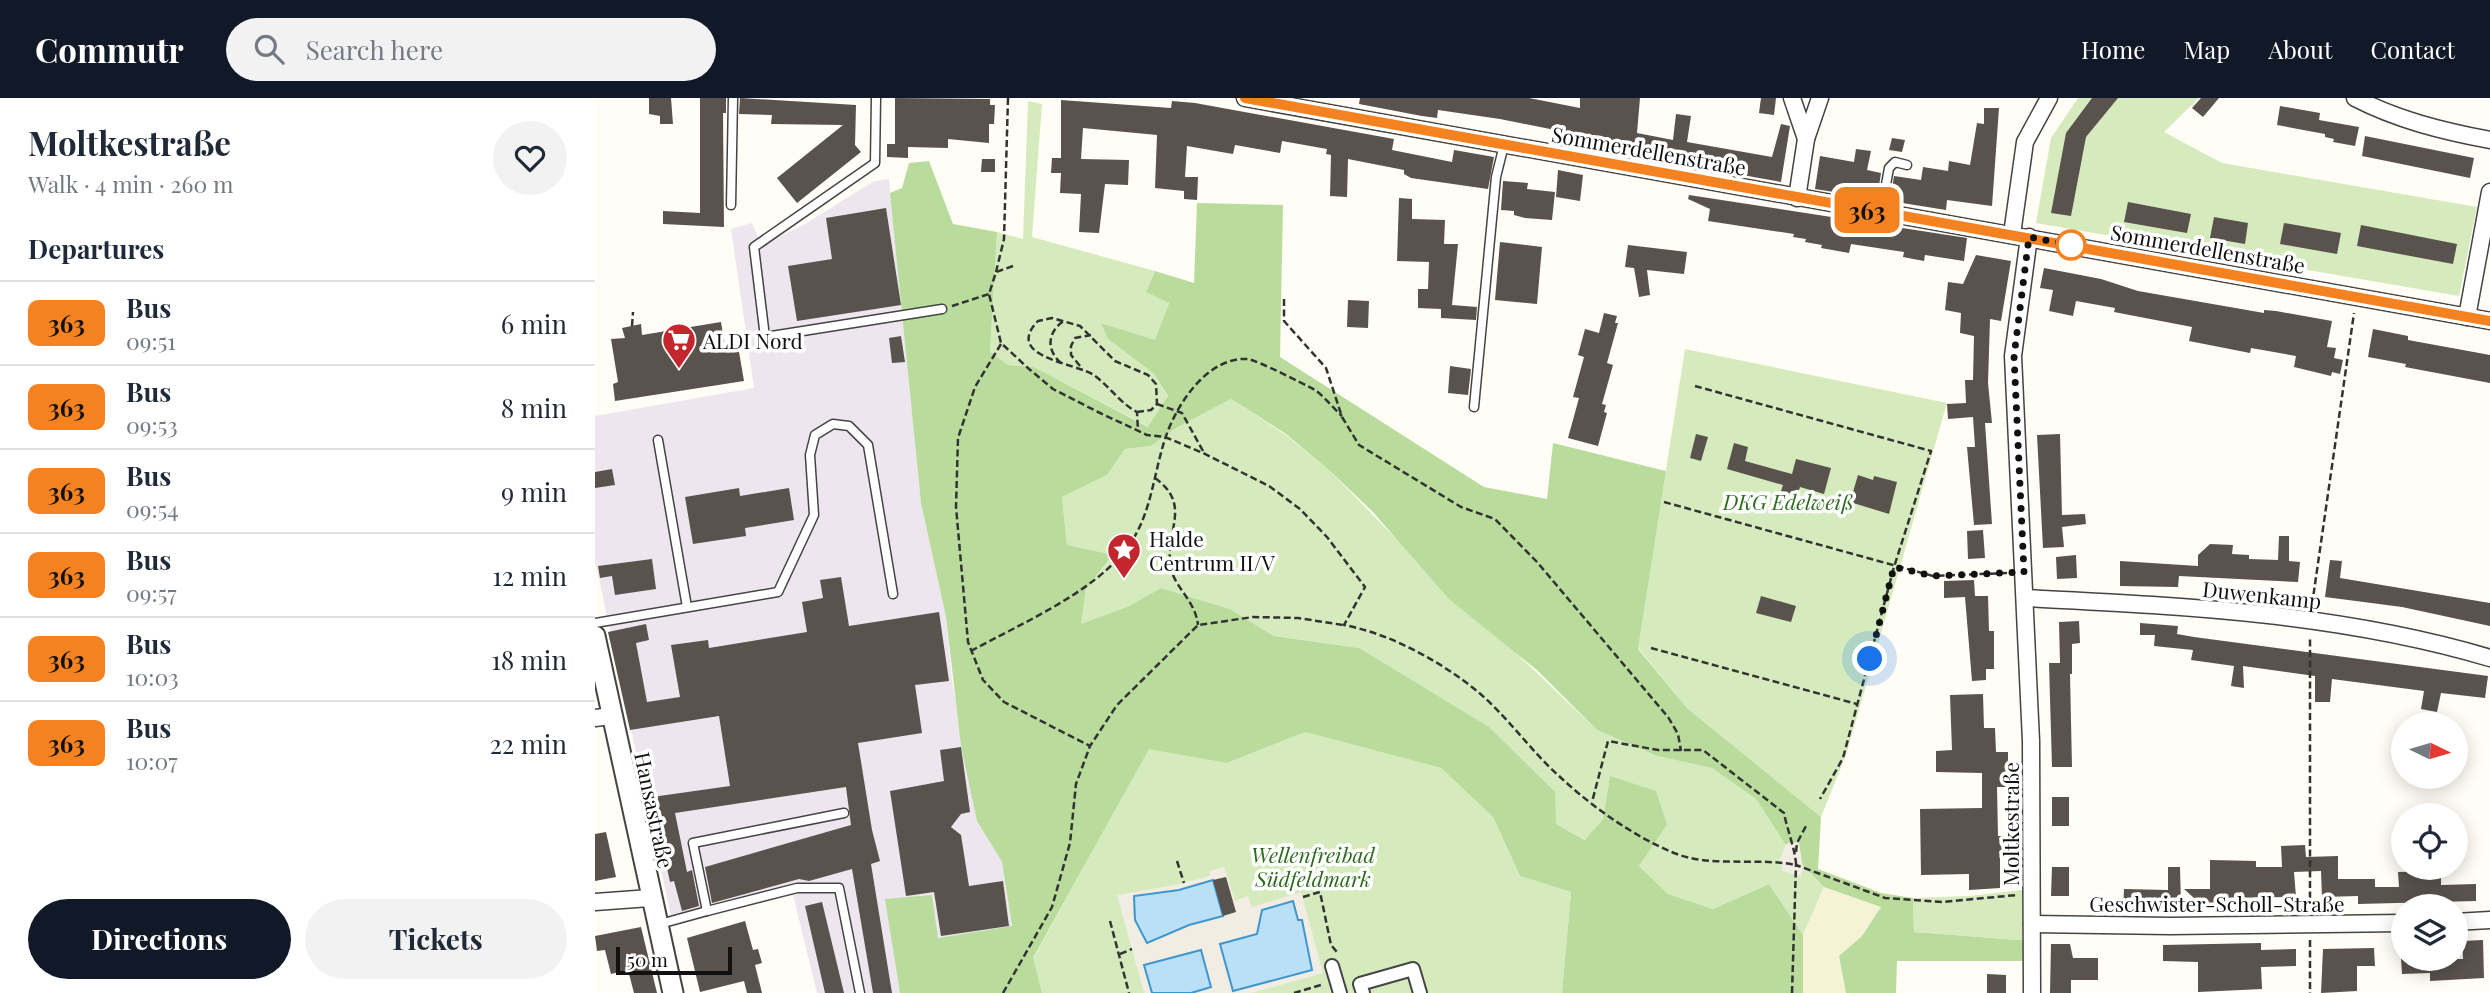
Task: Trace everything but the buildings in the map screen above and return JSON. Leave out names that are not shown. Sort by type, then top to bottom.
[{"type":"street","name":"Sommerdellenstraße","points":[[1245,98],[2490,321]]},
{"type":"street","points":[[1792,98],[1806,139]]},
{"type":"street","points":[[1797,198],[1806,139],[1820,98]]},
{"type":"street","name":"Moltkestraße","points":[[2032,993],[2031,741],[2014,356],[2025,142],[2049,98]]},
{"type":"street","points":[[2355,98],[2400,118],[2490,140]]},
{"type":"street","points":[[2467,317],[2490,192]]},
{"type":"street","name":"Duwenkamp","points":[[2025,598],[2173,606],[2310,620],[2391,634],[2490,658]]},
{"type":"street","name":"Hansastraße","points":[[595,636],[603,717],[673,993]]},
{"type":"street","points":[[595,902],[650,898]]},
{"type":"street","points":[[2468,921],[2490,920]]},
{"type":"street","name":"Geschwister-Scholl-Straße","points":[[2032,923],[2391,923]]},
{"type":"street","points":[[1335,960],[1339,989],[1362,991],[1360,984],[1413,970],[1420,993]]},
{"type":"lane","points":[[731,205],[733,98]]},
{"type":"lane","points":[[876,98],[875,163],[754,247],[765,337],[941,309]]},
{"type":"lane","points":[[1473,407],[1496,177],[1504,145]]},
{"type":"lane","points":[[1881,212],[1889,167],[1895,162],[1907,164]]},
{"type":"lane","points":[[595,623],[778,592],[814,515],[810,455],[815,435],[833,424],[849,426],[868,445],[893,594]]},
{"type":"lane","points":[[658,440],[687,607]]},
{"type":"lane","points":[[707,911],[693,843],[844,813]]},
{"type":"lane","points":[[657,925],[797,888],[839,888],[860,993]]},
{"type":"path","points":[[1007,98],[1004,230],[989,294],[1001,343],[1053,389],[1138,431],[1165,437],[1203,453],[1269,486],[1300,509],[1327,537],[1365,587],[1344,625]]},
{"type":"path","points":[[996,272],[1013,266]]},
{"type":"path","points":[[941,309],[989,294]]},
{"type":"path","points":[[2310,993],[2310,620],[2357,296]]},
{"type":"path","points":[[1284,299],[1284,321],[1326,368],[1342,417]]},
{"type":"path","points":[[632,326],[633,312]]},
{"type":"path","points":[[1062,363],[1055,357],[1050,340],[1052,331],[1065,320]]},
{"type":"path","points":[[1084,368],[1048,360],[1036,352],[1030,340],[1031,328],[1038,321],[1065,320],[1091,335],[1115,361],[1148,375],[1156,384],[1157,404],[1151,411],[1137,412],[1084,368],[1075,362],[1071,346],[1075,338],[1091,335]]},
{"type":"path","points":[[1001,343],[975,387],[958,438],[956,507],[968,642],[983,680],[1004,702],[1090,746]]},
{"type":"path","points":[[971,651],[1079,590],[1113,565],[1142,524],[1165,437],[1185,399],[1215,366],[1248,359],[1317,391],[1342,417],[1359,445],[1461,507],[1495,519],[1538,562],[1668,717],[1678,734],[1681,751]]},
{"type":"path","points":[[1695,386],[1931,451],[1894,567],[1843,758],[1820,799]]},
{"type":"path","points":[[1157,404],[1179,410],[1203,453]]},
{"type":"path","points":[[1137,412],[1138,431]]},
{"type":"path","points":[[1155,478],[1167,486],[1175,502],[1176,522],[1170,565],[1175,579],[1196,610],[1198,625]]},
{"type":"path","points":[[1664,502],[1933,576],[2024,572]]},
{"type":"path","points":[[1003,993],[1052,906],[1070,843],[1076,784],[1090,746],[1117,705],[1198,625],[1253,617],[1298,618],[1364,629],[1416,652],[1477,691],[1559,776],[1591,802],[1651,842],[1676,854],[1700,859],[1796,865],[1885,898],[1912,902],[2031,893]]},
{"type":"path","points":[[1651,648],[1857,705]]},
{"type":"path","points":[[1591,802],[1608,741],[1681,751],[1703,750],[1784,813],[1790,843],[1796,854]]},
{"type":"path","points":[[1792,993],[1796,854],[1797,843],[1806,826]]},
{"type":"path","points":[[1177,861],[1184,883]]},
{"type":"path","points":[[1303,897],[1320,892],[1335,960]]},
{"type":"path","points":[[1110,920],[1129,993]]},
{"type":"path","points":[[1120,954],[1132,949]]},
{"type":"path","points":[[1294,993],[1339,989]]},
{"type":"shaded area","points":[[889,179],[921,503],[946,617],[952,681],[977,821],[1002,862],[1012,927],[938,938],[886,899],[900,993],[817,993],[793,895],[673,926],[595,560],[595,416],[754,388],[731,229],[752,223],[762,246],[805,224],[874,181]]},
{"type":"shaded area","points":[[1799,843],[1803,868],[1801,876],[1782,871],[1780,859],[1786,844]]},
{"type":"shaded area","points":[[1224,867],[1235,901],[1248,896],[1252,907],[1301,892],[1323,973],[1252,993],[1191,993],[1211,987],[1145,965],[1152,993],[1144,993],[1117,895],[1210,876],[1210,871]],"holes":[[[1213,881],[1223,916],[1189,925],[1139,931],[1133,912],[1134,897]],[[1302,920],[1307,950],[1221,944],[1257,934]]]},
{"type":"shaded area","points":[[1824,887],[1881,907],[1862,936],[1839,956],[1846,993],[1803,993],[1803,935]]},
{"type":"green space","points":[[2078,98],[2199,98],[2164,132],[2222,163],[2477,207],[2459,296],[2036,223],[2051,138]]},
{"type":"green space","points":[[1028,101],[1042,104],[1032,237],[1155,271],[1146,292],[1169,302],[1155,341],[1102,323],[1108,339],[1154,374],[1168,397],[1149,427],[1034,367],[1008,365],[990,352],[997,232],[1023,239]]},
{"type":"green space","points":[[929,161],[953,224],[997,232],[990,352],[1008,365],[1034,367],[1148,427],[1168,396],[1154,374],[1108,339],[1101,323],[1155,340],[1169,303],[1146,292],[1155,271],[1194,283],[1197,203],[1283,205],[1280,357],[1484,487],[1547,499],[1553,443],[1666,471],[1638,649],[1687,708],[1821,817],[1818,869],[1881,893],[1913,898],[1914,932],[2031,941],[2032,961],[1897,961],[1896,993],[1846,993],[1839,956],[1862,936],[1881,907],[1824,887],[1791,853],[1756,799],[1712,768],[1657,756],[1597,730],[1538,671],[1449,599],[1372,511],[1331,472],[1286,434],[1231,399],[1176,428],[1151,446],[1125,449],[1107,475],[1062,497],[1067,545],[1113,555],[1086,589],[1081,624],[1127,607],[1161,588],[1230,609],[1274,636],[1359,648],[1489,727],[1555,792],[1556,824],[1585,840],[1603,819],[1610,776],[1656,791],[1667,825],[1639,866],[1668,894],[1713,909],[1769,884],[1803,935],[1803,993],[1562,993],[1571,892],[1520,876],[1493,817],[1441,768],[1305,732],[1227,763],[1149,749],[1033,958],[1042,993],[900,993],[885,899],[932,895],[938,938],[1012,926],[1002,862],[977,821],[961,746],[946,617],[921,503],[890,193],[902,188],[909,163]]},
{"type":"green space","name":"DKG Edelweiß","points":[[1685,349],[1947,403],[1846,755],[1821,817],[1687,708],[1638,648]]},
{"type":"green space","points":[[1231,399],[1286,435],[1331,472],[1407,550],[1597,730],[1657,756],[1712,768],[1756,799],[1791,853],[1824,887],[1803,935],[1769,884],[1713,909],[1668,894],[1639,866],[1667,825],[1610,777],[1603,819],[1586,840],[1556,824],[1359,648],[1274,636],[1230,609],[1161,588],[1127,607],[1080,625],[1086,589],[1113,556],[1067,545],[1062,497],[1107,475],[1125,449],[1151,446],[1176,428]]},
{"type":"green space","name":"Wellenfreibad Südfeldmark","points":[[1305,732],[1441,768],[1493,817],[1520,876],[1571,892],[1562,993],[1042,993],[1033,959],[1149,748],[1227,763]]},
{"type":"green space","points":[[2031,889],[2031,941],[1914,932],[1913,898],[1969,896]]},
{"type":"water","points":[[1213,880],[1223,916],[1189,925],[1147,943],[1135,920],[1134,896],[1179,890]]},
{"type":"water","points":[[1293,901],[1298,920],[1302,920],[1312,970],[1233,991],[1220,944],[1257,934],[1262,910]]},
{"type":"water","points":[[1201,950],[1211,987],[1191,993],[1152,993],[1144,965]]},
{"type":"bus line","name":"363","points":[[1245,98],[2490,321]]},
{"type":"place","name":"ALDI Nord","points":[[679,370]]},
{"type":"place","name":"Halde Centrum II/V","points":[[1124,580]]},
{"type":"route","points":[[1870,659],[1894,567],[1933,576],[2024,572],[2014,374],[2017,312],[2029,237],[2071,245]]}]
